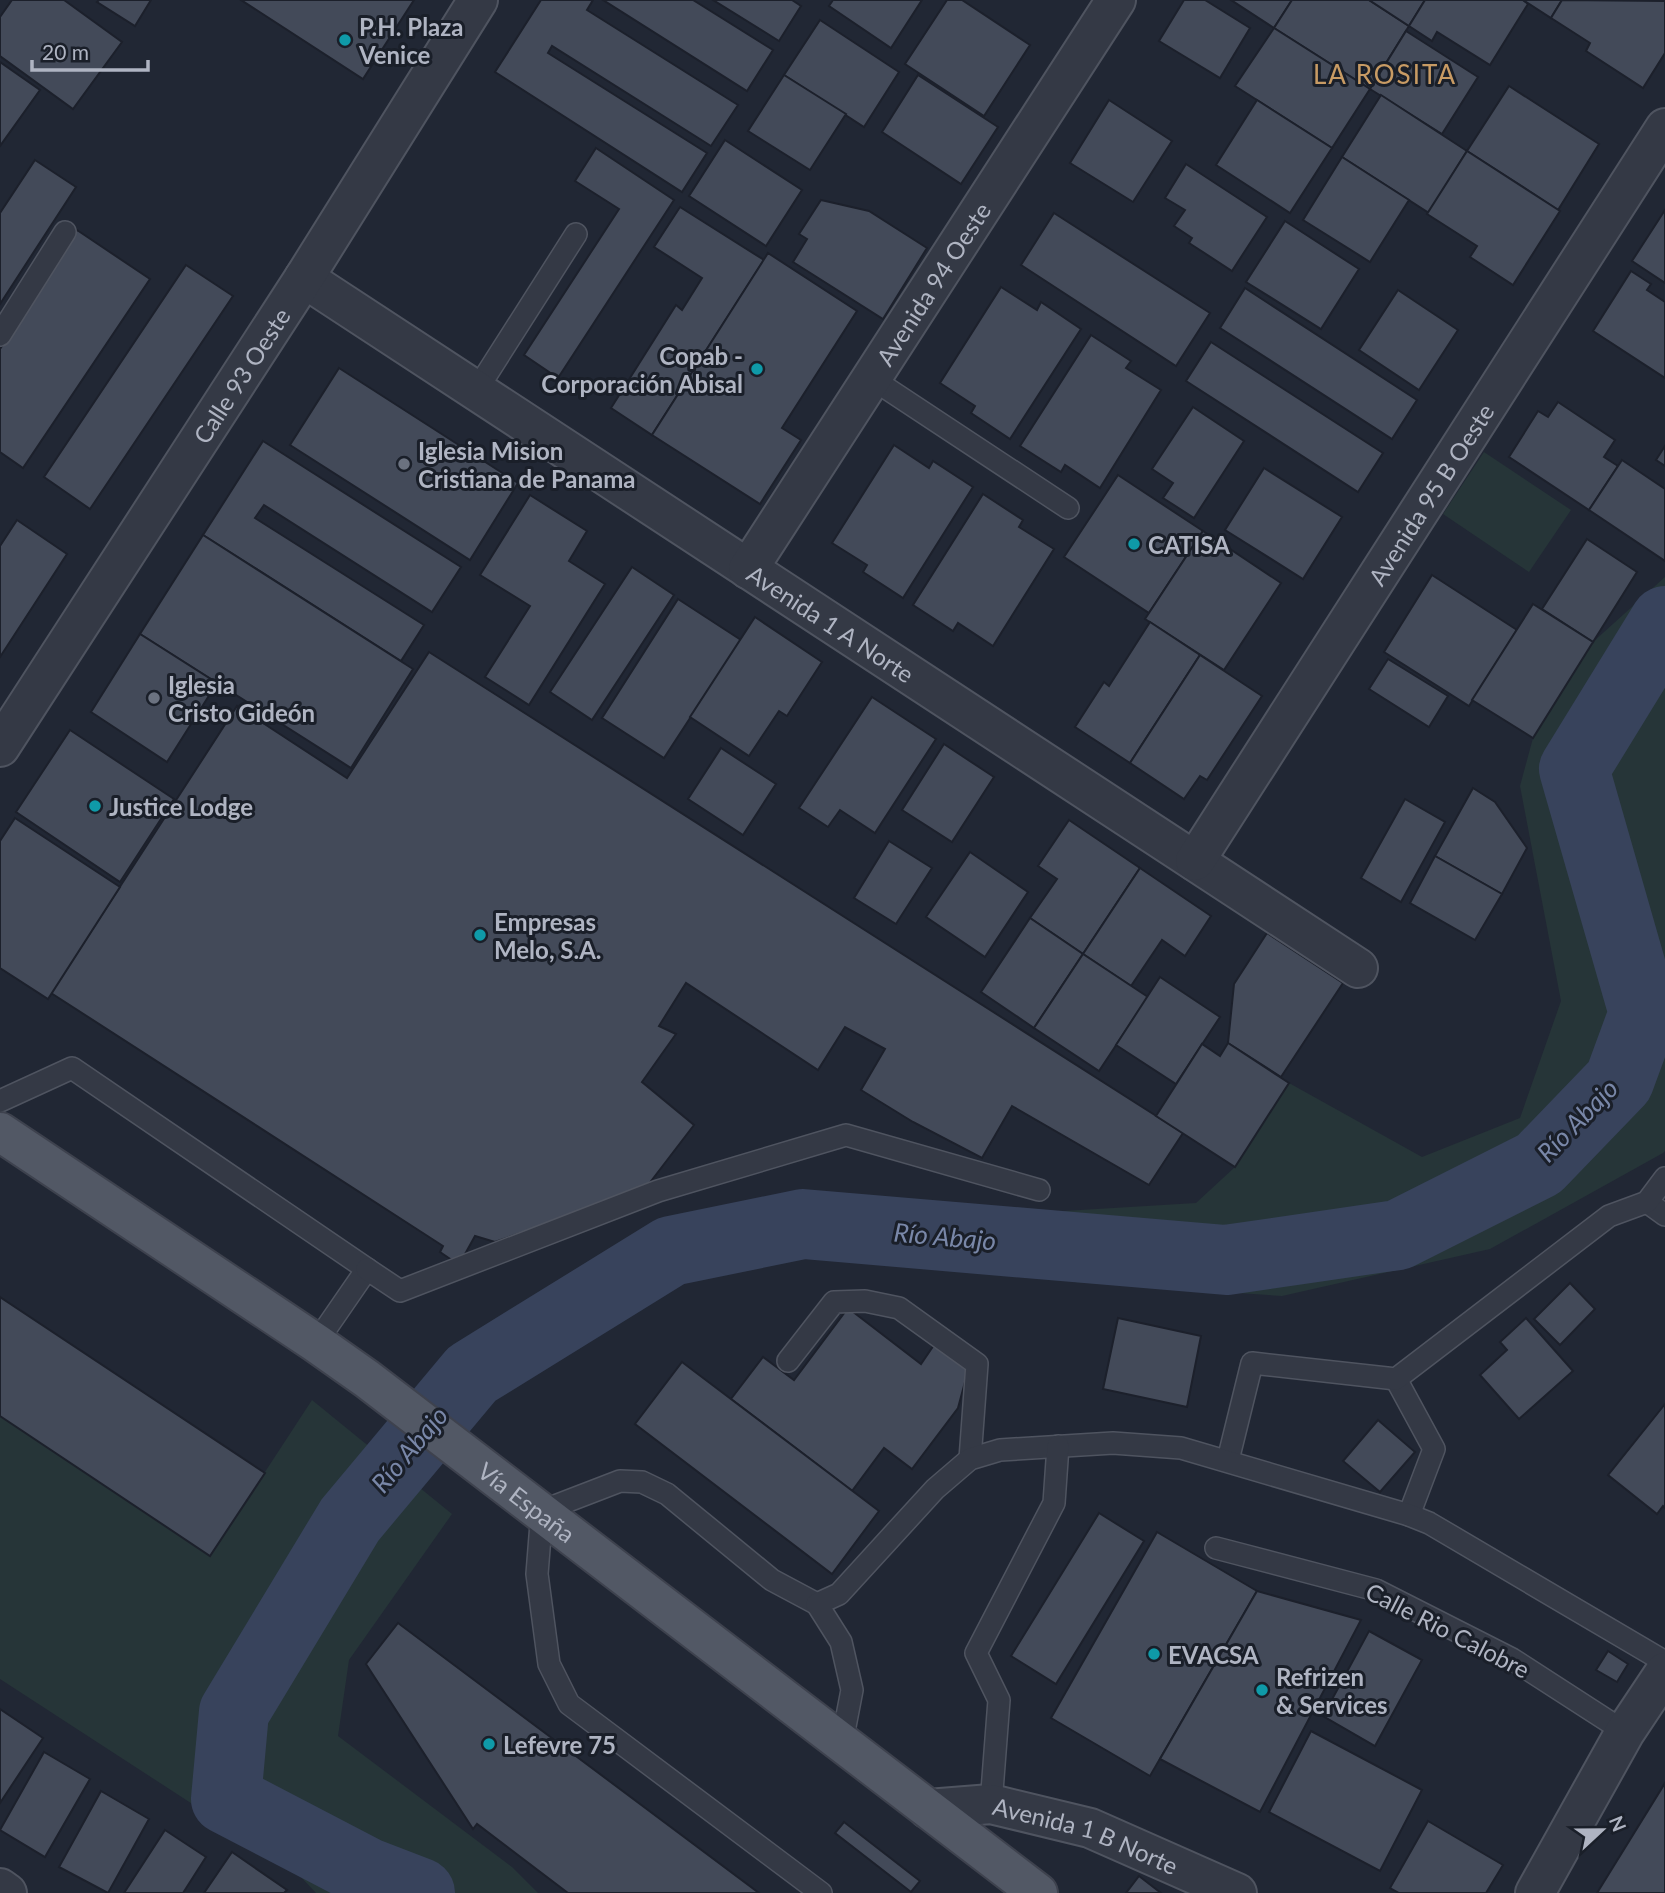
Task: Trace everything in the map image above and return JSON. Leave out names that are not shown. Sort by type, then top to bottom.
[{"type":"main road","name":"Vía España","points":[[0,1132],[366,1379],[1038,1893]]},
{"type":"street","name":"Calle 93 Oeste","points":[[0,747],[304,278],[478,0]]},
{"type":"street","name":"Avenida 94 Oeste","points":[[748,569],[1116,0]]},
{"type":"street","name":"Avenida 95 B Oeste","points":[[1195,861],[1665,128]]},
{"type":"street","name":"Avenida 1 A Norte","points":[[304,278],[1357,968]]},
{"type":"street","points":[[1535,1893],[1625,1732],[1665,1672]]},
{"type":"street","name":"Avenida 1 B Norte","points":[[928,1809],[992,1804],[1090,1828],[1237,1893]]},
{"type":"street","points":[[0,1888],[7,1893]]},
{"type":"lane","points":[[0,335],[65,232]]},
{"type":"lane","points":[[476,391],[576,234]]},
{"type":"lane","points":[[872,378],[1068,508]]},
{"type":"lane","points":[[0,1101],[72,1068],[400,1291],[658,1191],[846,1135],[1039,1190]]},
{"type":"lane","points":[[1228,1460],[1252,1363],[1396,1378],[1609,1216],[1647,1202],[1665,1178]]},
{"type":"lane","points":[[1647,1202],[1665,1215]]},
{"type":"lane","points":[[316,1343],[367,1269]]},
{"type":"lane","points":[[788,1361],[834,1302],[865,1301],[899,1308],[977,1364],[970,1459]]},
{"type":"lane","points":[[1396,1378],[1434,1449],[1409,1515]]},
{"type":"lane","points":[[817,1604],[839,1594],[935,1489],[970,1459],[1000,1450],[1113,1443],[1181,1448],[1409,1515],[1429,1523],[1665,1662]]},
{"type":"lane","points":[[992,1804],[999,1700],[976,1653],[1054,1503],[1058,1446]]},
{"type":"lane","points":[[821,1893],[569,1704],[549,1664],[537,1574],[537,1508],[620,1481],[642,1482],[667,1494],[772,1580],[817,1604],[841,1642],[852,1690],[842,1742]]},
{"type":"lane","name":"Calle Rio Calobre","points":[[1216,1548],[1376,1590],[1512,1659],[1625,1732]]},
{"type":"shaded area","points":[[1484,452],[1571,510],[1529,572],[1443,514]]},
{"type":"shaded area","points":[[1665,577],[1665,1151],[1490,1249],[1282,1296],[1074,1282],[1064,1211],[1196,1203],[1235,1167],[1289,1083],[1422,1157],[1520,1118],[1561,1001],[1520,786],[1533,738],[1593,642]]},
{"type":"shaded area","points":[[312,1400],[452,1514],[349,1660],[338,1736],[512,1867],[538,1893],[316,1893],[300,1876],[237,1833],[0,1679],[0,1416],[210,1556]]},
{"type":"building","points":[[12,0],[64,0],[122,42],[73,109],[0,56],[0,17]]},
{"type":"building","points":[[151,0],[135,26],[97,2]]},
{"type":"building","name":"P.H. Plaza Venice","points":[[241,0],[414,0],[363,79]]},
{"type":"building","points":[[541,0],[593,0],[587,10],[738,105],[711,146],[552,46],[548,53],[707,153],[682,192],[495,72]]},
{"type":"building","points":[[603,0],[693,0],[773,50],[747,91]]},
{"type":"building","points":[[713,0],[792,0],[801,6],[779,41]]},
{"type":"building","points":[[833,0],[922,0],[891,48],[829,6]]},
{"type":"building","points":[[947,0],[962,0],[1030,45],[984,116],[905,64]]},
{"type":"building","points":[[1184,0],[1205,0],[1250,28],[1220,78],[1159,41]]},
{"type":"building","points":[[1231,0],[1292,0],[1274,28]]},
{"type":"building","points":[[1292,0],[1369,0],[1409,26],[1370,89],[1274,28]]},
{"type":"building","points":[[1369,0],[1425,0],[1409,26]]},
{"type":"building","points":[[1425,0],[1523,0],[1528,4],[1490,65],[1437,32],[1432,41],[1409,26]]},
{"type":"building","points":[[1523,0],[1562,0],[1551,18]]},
{"type":"building","points":[[1562,0],[1665,1],[1665,53],[1643,88],[1586,51],[1590,43],[1551,18]]},
{"type":"building","points":[[820,20],[899,72],[864,127],[784,75]]},
{"type":"building","points":[[1274,28],[1370,89],[1332,148],[1235,86]]},
{"type":"building","points":[[1406,31],[1478,77],[1442,134],[1370,89]]},
{"type":"building","points":[[0,62],[40,90],[0,146]]},
{"type":"building","points":[[784,75],[846,114],[810,170],[748,131]]},
{"type":"building","points":[[918,75],[998,127],[961,184],[882,132]]},
{"type":"building","points":[[1509,86],[1599,144],[1558,210],[1467,151]]},
{"type":"building","points":[[1381,95],[1467,151],[1429,213],[1342,157]]},
{"type":"building","points":[[1109,100],[1172,141],[1133,202],[1070,163]]},
{"type":"building","points":[[1257,100],[1332,148],[1290,213],[1216,165]]},
{"type":"building","points":[[725,140],[802,190],[766,246],[689,196]]},
{"type":"building","points":[[596,148],[674,200],[558,378],[524,355],[619,209],[575,181]]},
{"type":"building","points":[[1467,151],[1560,211],[1513,285],[1470,257],[1477,246],[1427,214]]},
{"type":"building","points":[[1342,157],[1409,200],[1370,262],[1303,220]]},
{"type":"building","points":[[35,160],[76,187],[0,304],[0,213]]},
{"type":"building","points":[[1186,164],[1267,217],[1232,271],[1189,243],[1192,238],[1174,226],[1185,210],[1165,198]]},
{"type":"building","points":[[821,200],[869,211],[927,248],[883,319],[793,262],[807,239],[799,234]]},
{"type":"building","points":[[680,207],[764,260],[652,435],[611,408],[676,305],[682,310],[702,278],[654,247]]},
{"type":"building","points":[[1665,210],[1665,283],[1632,261]]},
{"type":"building","points":[[1054,213],[1210,313],[1176,366],[1021,265]]},
{"type":"building","points":[[1285,221],[1359,269],[1321,329],[1246,282]]},
{"type":"building","points":[[77,230],[150,279],[23,468],[0,452],[0,349]]},
{"type":"building","name":"Copab - Corporación Abisal","points":[[768,253],[857,311],[782,428],[801,440],[760,504],[652,435]]},
{"type":"building","points":[[186,265],[233,296],[90,509],[44,477]]},
{"type":"building","points":[[1631,271],[1651,284],[1647,290],[1665,302],[1665,378],[1593,331]]},
{"type":"building","points":[[1001,287],[1037,310],[1041,302],[1081,329],[1010,439],[971,413],[975,406],[940,383]]},
{"type":"building","points":[[1245,288],[1417,400],[1392,439],[1220,328]]},
{"type":"building","points":[[1398,290],[1458,330],[1419,390],[1359,350]]},
{"type":"building","points":[[1091,335],[1131,361],[1126,368],[1161,390],[1100,488],[1065,465],[1061,472],[1020,446]]},
{"type":"building","points":[[1211,342],[1383,453],[1358,492],[1186,381]]},
{"type":"building","name":"Iglesia Mision Cristiana de Panama","points":[[339,368],[518,483],[470,560],[290,445]]},
{"type":"building","points":[[1558,402],[1615,440],[1604,457],[1618,466],[1589,510],[1509,457],[1538,411],[1548,417]]},
{"type":"building","points":[[1193,407],[1244,441],[1194,518],[1163,498],[1173,483],[1152,469]]},
{"type":"building","points":[[263,441],[461,567],[432,612],[264,505],[255,518],[424,625],[401,661],[203,535]]},
{"type":"building","points":[[894,445],[929,468],[933,461],[973,487],[903,598],[863,572],[867,565],[832,543]]},
{"type":"building","points":[[1665,446],[1665,466],[1656,460]]},
{"type":"building","points":[[1622,460],[1665,489],[1665,561],[1589,510]]},
{"type":"building","points":[[1264,468],[1342,517],[1303,579],[1225,530]]},
{"type":"building","name":"CATISA","points":[[1118,475],[1203,531],[1149,613],[1064,557]]},
{"type":"building","points":[[983,494],[1023,520],[1019,527],[1054,549],[993,646],[958,623],[953,631],[913,605]]},
{"type":"building","points":[[530,495],[587,531],[569,561],[605,584],[529,705],[485,677],[530,606],[480,575]]},
{"type":"building","points":[[17,520],[67,554],[0,657],[0,546]]},
{"type":"building","points":[[1203,531],[1281,583],[1224,670],[1145,619]]},
{"type":"building","points":[[203,535],[413,669],[351,768],[140,634]]},
{"type":"building","points":[[1587,539],[1637,572],[1593,642],[1542,609]]},
{"type":"building","points":[[632,567],[674,595],[592,720],[550,692]]},
{"type":"building","points":[[1432,575],[1517,630],[1469,706],[1384,652]]},
{"type":"building","points":[[678,599],[741,640],[664,758],[602,718]]},
{"type":"building","points":[[1533,604],[1593,642],[1533,738],[1472,700]]},
{"type":"building","points":[[755,617],[822,662],[787,716],[779,711],[749,756],[690,717]]},
{"type":"building","points":[[1150,622],[1200,655],[1130,763],[1075,727],[1104,682],[1109,686]]},
{"type":"building","name":"Iglesia Cristo Gideón","points":[[140,634],[217,683],[167,762],[91,712]]},
{"type":"building","name":"Empresas Melo, S.A.","points":[[429,652],[1183,1133],[1149,1185],[1012,1106],[982,1158],[913,1122],[861,1090],[885,1049],[845,1027],[818,1070],[686,983],[659,1026],[676,1034],[642,1082],[694,1125],[645,1189],[495,1242],[475,1236],[459,1265],[440,1252],[443,1246],[51,993],[237,706],[347,778]]},
{"type":"building","points":[[1200,655],[1262,696],[1207,780],[1200,776],[1184,799],[1130,763]]},
{"type":"building","points":[[1388,659],[1448,696],[1429,727],[1369,689]]},
{"type":"building","points":[[872,697],[936,739],[875,833],[840,810],[828,827],[799,808]]},
{"type":"building","name":"Justice Lodge","points":[[70,730],[174,799],[120,882],[16,812]]},
{"type":"building","points":[[944,744],[994,777],[952,842],[902,810]]},
{"type":"building","points":[[721,748],[776,784],[743,835],[688,799]]},
{"type":"building","points":[[1473,788],[1495,802],[1527,848],[1502,894],[1435,856]]},
{"type":"building","points":[[1405,799],[1445,822],[1401,902],[1361,878]]},
{"type":"building","points":[[15,818],[120,887],[48,999],[0,968],[0,841]]},
{"type":"building","points":[[1069,820],[1140,868],[1083,954],[1030,918],[1057,879],[1038,866]]},
{"type":"building","points":[[889,841],[932,868],[896,924],[854,898]]},
{"type":"building","points":[[970,852],[1028,892],[985,957],[926,917]]},
{"type":"building","points":[[1435,856],[1502,894],[1475,940],[1410,903]]},
{"type":"building","points":[[1140,868],[1211,916],[1185,956],[1162,940],[1131,986],[1083,954]]},
{"type":"building","points":[[1030,918],[1083,954],[1034,1028],[981,992]]},
{"type":"building","points":[[1267,933],[1343,983],[1281,1077],[1228,1043],[1234,984]]},
{"type":"building","points":[[1083,954],[1148,997],[1099,1071],[1034,1028]]},
{"type":"building","points":[[1160,977],[1220,1017],[1176,1084],[1116,1045]]},
{"type":"building","points":[[1228,1043],[1289,1083],[1235,1167],[1156,1116],[1202,1044],[1220,1056]]},
{"type":"building","points":[[1570,1283],[1595,1309],[1560,1345],[1534,1319]]},
{"type":"building","points":[[0,1297],[265,1473],[210,1556],[0,1416]]},
{"type":"building","points":[[848,1308],[921,1364],[936,1342],[969,1367],[958,1408],[912,1469],[884,1448],[852,1491],[731,1399],[763,1357],[794,1380]]},
{"type":"building","points":[[1118,1318],[1201,1336],[1187,1407],[1103,1389]]},
{"type":"building","points":[[1526,1318],[1573,1371],[1519,1419],[1480,1375],[1507,1350],[1500,1342]]},
{"type":"building","points":[[682,1362],[879,1511],[832,1574],[635,1424]]},
{"type":"building","points":[[1665,1404],[1665,1508],[1663,1506],[1657,1514],[1608,1475]]},
{"type":"building","points":[[1378,1420],[1415,1452],[1380,1492],[1343,1461]]},
{"type":"building","points":[[1099,1513],[1144,1541],[1056,1684],[1011,1656]]},
{"type":"building","name":"EVACSA","points":[[1157,1532],[1257,1591],[1150,1776],[1051,1718]]},
{"type":"building","name":"Refrizen & Services","points":[[1257,1591],[1361,1620],[1260,1812],[1160,1759]]},
{"type":"building","name":"Lefevre 75","points":[[398,1623],[759,1893],[568,1893],[477,1824],[473,1829],[366,1664]]},
{"type":"building","points":[[1369,1631],[1422,1660],[1375,1746],[1323,1716]]},
{"type":"building","points":[[1608,1651],[1628,1664],[1617,1682],[1596,1670]]},
{"type":"building","points":[[0,1709],[43,1738],[0,1803]]},
{"type":"building","points":[[1311,1731],[1422,1790],[1380,1871],[1269,1812]]},
{"type":"building","points":[[44,1752],[90,1779],[45,1857],[0,1830]]},
{"type":"building","points":[[1665,1783],[1665,1893],[1597,1893]]},
{"type":"building","points":[[101,1791],[149,1819],[108,1893],[59,1867]]},
{"type":"building","points":[[1428,1821],[1503,1865],[1486,1893],[1399,1893],[1390,1888]]},
{"type":"building","points":[[844,1822],[920,1881],[911,1892],[835,1833]]},
{"type":"building","points":[[165,1830],[206,1857],[183,1893],[124,1893]]},
{"type":"building","points":[[232,1852],[287,1890],[284,1893],[204,1893]]},
{"type":"building","points":[[1139,1876],[1161,1893],[1126,1893]]},
{"type":"waterway","name":"Río Abajo","points":[[420,1893],[368,1873],[226,1799],[234,1712],[350,1520],[472,1374],[671,1251],[803,1224],[1226,1260],[1398,1235],[1539,1164],[1619,1081],[1644,1013],[1574,769],[1665,621]]},
{"type":"place","name":"P.H. Plaza Venice","points":[[345,40]]},
{"type":"place","name":"Copab - Corporación Abisal","points":[[757,369]]},
{"type":"place","name":"Iglesia Mision Cristiana de Panama","points":[[404,464]]},
{"type":"place","name":"CATISA","points":[[1134,544]]},
{"type":"place","name":"Iglesia Cristo Gideón","points":[[154,698]]},
{"type":"place","name":"Justice Lodge","points":[[95,806]]},
{"type":"place","name":"Empresas Melo, S.A.","points":[[480,935]]},
{"type":"place","name":"EVACSA","points":[[1154,1654]]},
{"type":"place","name":"Refrizen & Services","points":[[1262,1690]]},
{"type":"place","name":"Lefevre 75","points":[[489,1744]]},
{"type":"district","name":"LA ROSITA","points":[[1385,74]]}]
